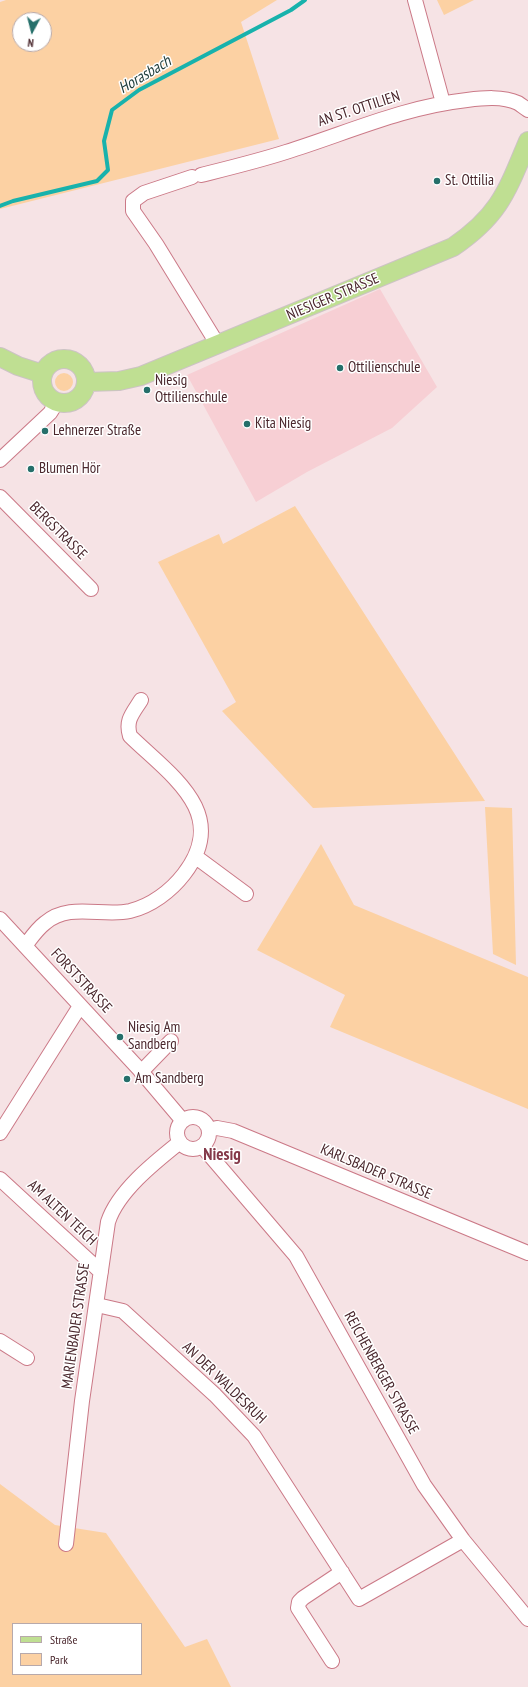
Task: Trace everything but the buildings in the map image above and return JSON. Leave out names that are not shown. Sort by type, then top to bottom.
[{"type":"main road","name":"NIESIGER STRASSE","points":[[87,382],[119,381],[141,376],[453,246],[471,235],[492,214],[506,193],[528,141]]},
{"type":"main road","points":[[0,357],[18,366],[43,374]]},
{"type":"main road","points":[[65,359],[78,363],[83,368],[87,382],[82,395],[71,403],[57,402],[46,394],[42,381],[43,374],[51,363],[65,359]]},
{"type":"street","points":[[415,0],[443,103]]},
{"type":"street","name":"AN ST. OTTILIEN","points":[[218,345],[156,244],[133,211],[133,201],[144,193],[197,176],[286,152],[341,132],[408,111],[443,103],[481,99],[501,99],[518,103],[528,110]]},
{"type":"street","points":[[0,460],[50,413],[57,402]]},
{"type":"street","name":"BERGSTRASSE","points":[[0,497],[91,589]]},
{"type":"street","points":[[25,946],[45,923],[56,916],[75,911],[106,913],[129,911],[149,904],[178,881],[196,857],[202,832],[201,817],[195,803],[176,779],[130,736],[127,726],[130,717],[141,700]]},
{"type":"street","points":[[196,857],[246,894]]},
{"type":"street","name":"FORSTSTRASSE","points":[[0,919],[141,1072],[183,1121]]},
{"type":"street","points":[[0,1133],[80,1006]]},
{"type":"street","points":[[141,1072],[172,1041]]},
{"type":"street","points":[[196,1118],[204,1122],[208,1130],[209,1136],[202,1146],[190,1149],[180,1142],[178,1131],[183,1121],[196,1118]]},
{"type":"street","name":"KARLSBADER STRASSE","points":[[208,1130],[217,1128],[233,1131],[528,1254]]},
{"type":"street","name":"MARIENBADER STRASSE","points":[[66,1544],[82,1401],[108,1222],[114,1208],[155,1162],[180,1142]]},
{"type":"street","name":"REICHENBERGER STRASSE","points":[[202,1146],[296,1256],[424,1486],[464,1540],[528,1619]]},
{"type":"street","name":"AM ALTEN TEICH","points":[[0,1179],[101,1272]]},
{"type":"street","name":"AN DER WALDESRUH","points":[[97,1305],[123,1311],[240,1420],[254,1436],[359,1599],[464,1540]]},
{"type":"street","points":[[0,1341],[27,1358]]},
{"type":"street","points":[[332,1661],[298,1608],[299,1602],[303,1598],[342,1572]]},
{"type":"shaded area","name":"Ottilienschule","points":[[380,289],[437,387],[392,428],[307,472],[256,502],[187,375]]},
{"type":"green space","points":[[6,0],[277,0],[241,22],[279,139],[0,209],[0,2]]},
{"type":"green space","points":[[437,0],[474,0],[444,15]]},
{"type":"green space","points":[[60,373],[68,373],[73,378],[71,389],[68,391],[60,391],[55,386],[55,378]]},
{"type":"green space","points":[[295,506],[485,801],[313,808],[222,711],[236,702],[158,562],[219,534],[223,544]]},
{"type":"green space","points":[[485,807],[512,808],[516,965],[493,954]]},
{"type":"green space","points":[[321,844],[354,905],[528,977],[528,1109],[330,1027],[345,995],[257,950]]},
{"type":"green space","points":[[0,1484],[55,1525],[106,1533],[185,1647],[207,1639],[231,1687],[0,1687]]},
{"type":"waterway","name":"Horasbach","points":[[0,206],[13,201],[97,181],[108,170],[104,141],[112,110],[139,90],[291,10],[305,0]]},
{"type":"place","name":"St. Ottilia","points":[[437,181]]},
{"type":"place","name":"Ottilienschule","points":[[340,368]]},
{"type":"place","name":"Niesig Ottilienschule","points":[[147,390]]},
{"type":"place","name":"Kita Niesig","points":[[247,424]]},
{"type":"place","name":"Lehnerzer Straße","points":[[45,431]]},
{"type":"place","name":"Blumen Hör","points":[[31,469]]},
{"type":"place","name":"Niesig Am Sandberg","points":[[120,1037]]},
{"type":"place","name":"Am Sandberg","points":[[127,1079]]},
{"type":"district","name":"Niesig","points":[[222,1155]]}]
